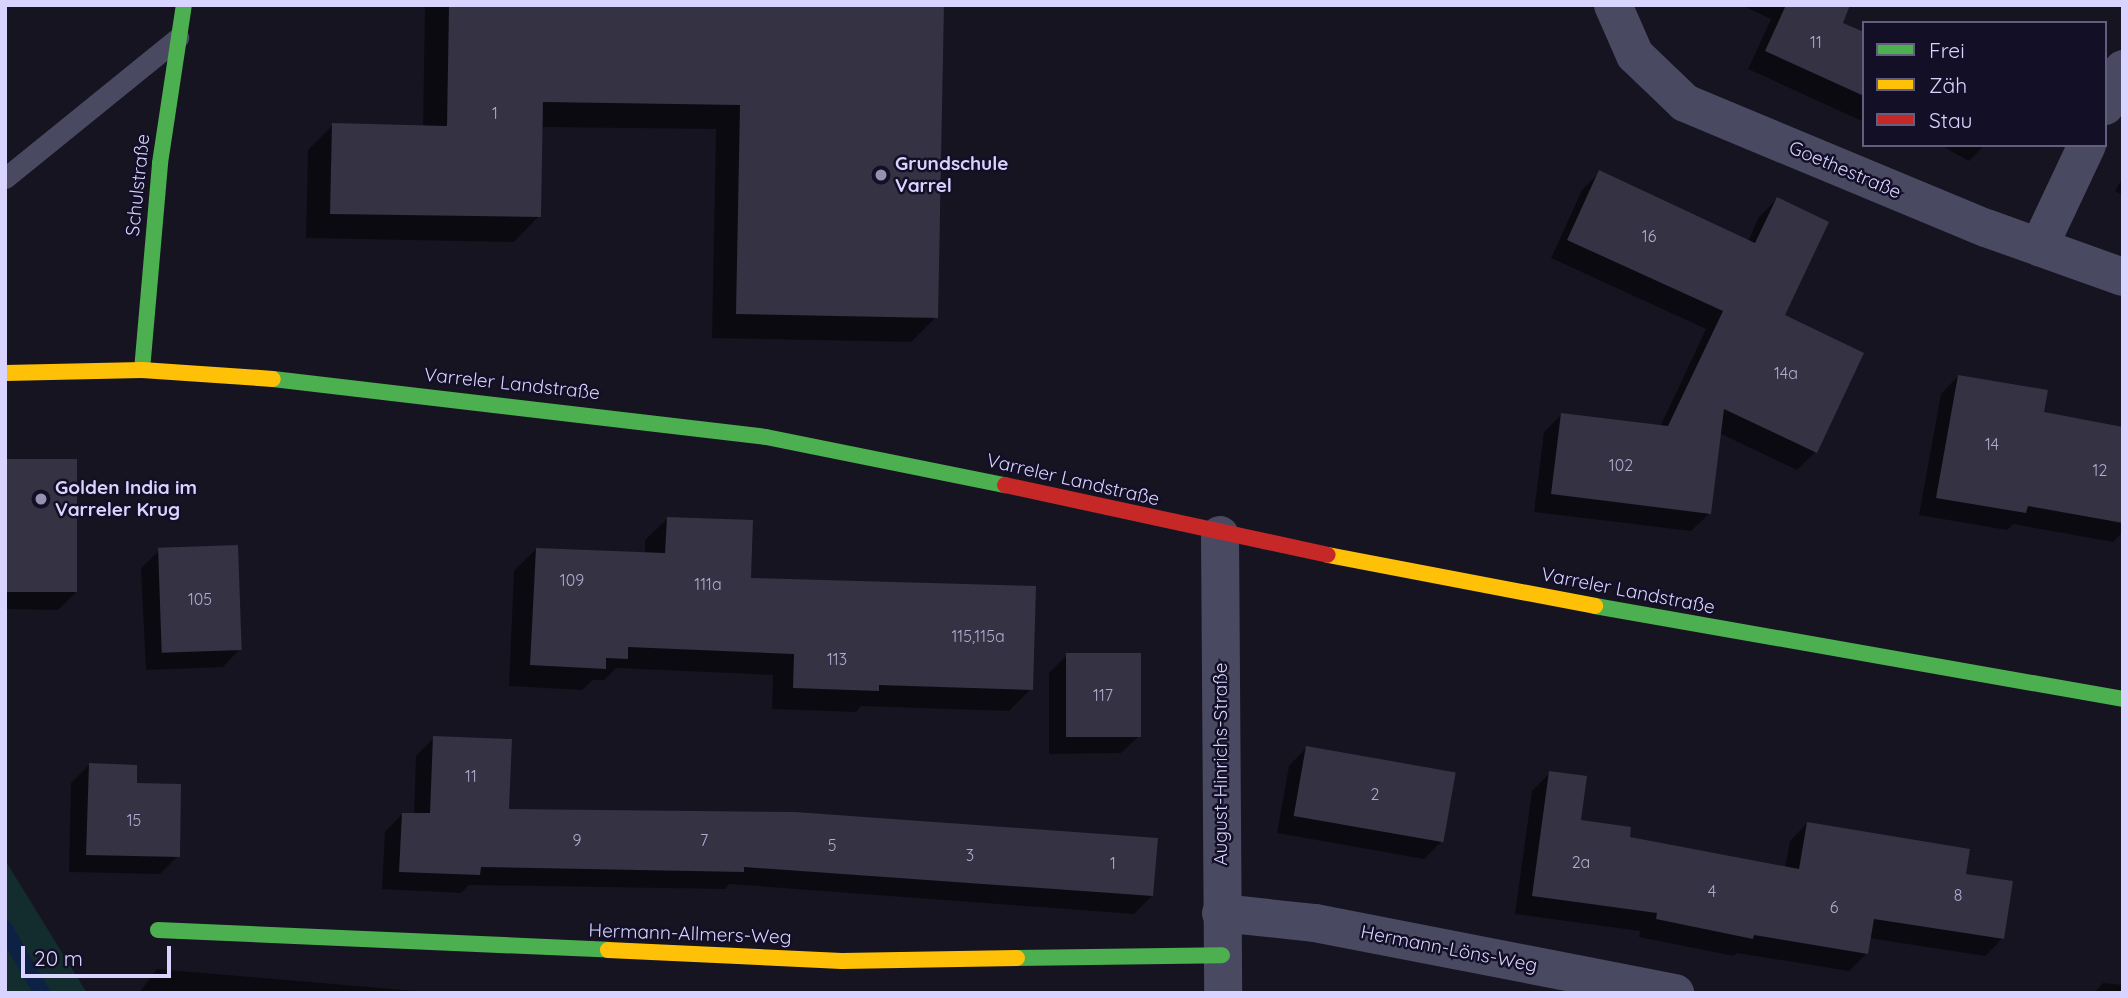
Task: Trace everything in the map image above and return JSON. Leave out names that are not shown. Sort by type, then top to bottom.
[{"type":"main road","name":"Schulstraße","points":[[142,370],[160,163],[184,5]]},
{"type":"main road","name":"Varreler Landstraße","points":[[5,373],[142,370],[590,413],[766,437],[1006,485],[1220,535],[1781,641],[2123,699]]},
{"type":"main road","name":"Hermann-Allmers-Weg","points":[[158,930],[842,961],[1222,956]]},
{"type":"street","name":"Goethestraße","points":[[1613,5],[1635,55],[1685,103],[2039,247],[2123,277]]},
{"type":"street","points":[[2107,102],[2123,69]]},
{"type":"street","points":[[2039,247],[2086,147]]},
{"type":"street","name":"August-Hinrichs-Straße","points":[[1220,535],[1223,993]]},
{"type":"street","name":"Hermann-Löns-Weg","points":[[1221,914],[1315,923],[1675,993]]},
{"type":"lane","points":[[5,178],[179,37]]},
{"type":"green space","points":[[5,860],[87,993],[5,993]]},
{"type":"building","points":[[449,5],[944,5],[938,318],[736,314],[740,105],[543,102],[541,217],[330,214],[332,123],[447,126]]},
{"type":"building","points":[[1786,5],[1850,5],[1843,23],[1862,31],[1862,95],[1765,51]]},
{"type":"building","points":[[1599,170],[1755,243],[1777,197],[1829,222],[1785,315],[1864,353],[1817,453],[1724,409],[1711,514],[1551,494],[1561,413],[1668,426],[1723,311],[1567,240]]},
{"type":"building","points":[[1958,375],[2048,390],[2044,412],[2123,427],[2123,523],[2028,506],[2026,513],[1936,498]]},
{"type":"building","name":"Golden India im Varreler Krug","points":[[5,459],[77,459],[77,592],[5,592]]},
{"type":"building","points":[[667,517],[753,520],[751,578],[1036,586],[1033,690],[879,685],[879,691],[793,688],[794,654],[628,647],[628,659],[606,658],[606,669],[530,665],[536,548],[665,553]]},
{"type":"building","points":[[238,545],[242,650],[162,653],[158,548]]},
{"type":"building","points":[[1066,653],[1141,653],[1141,737],[1066,737]]},
{"type":"building","points":[[433,736],[512,739],[509,809],[795,812],[1158,838],[1153,896],[744,867],[744,872],[481,867],[480,875],[399,872],[402,813],[430,813]]},
{"type":"building","points":[[1306,746],[1456,772],[1443,842],[1294,816]]},
{"type":"building","points":[[89,763],[137,765],[137,783],[181,784],[180,857],[86,855]]},
{"type":"building","points":[[1549,771],[1587,776],[1581,820],[1631,827],[1630,837],[1799,869],[1807,822],[1970,849],[1966,874],[2013,881],[2004,939],[1874,919],[1868,954],[1754,935],[1753,939],[1656,919],[1657,913],[1532,896]]},
{"type":"waterway","points":[[5,929],[42,993]]},
{"type":"traffic: fast","points":[[142,370],[160,163],[184,5]]},
{"type":"traffic: fast","points":[[273,379],[766,437],[1005,485]]},
{"type":"traffic: fast","points":[[1595,606],[2123,699]]},
{"type":"traffic: fast","points":[[158,930],[608,950]]},
{"type":"traffic: fast","points":[[1017,958],[1222,955]]},
{"type":"traffic: slow","points":[[5,373],[142,370],[273,379]]},
{"type":"traffic: slow","points":[[1328,555],[1595,606]]},
{"type":"traffic: slow","points":[[608,950],[842,961],[1017,958]]},
{"type":"traffic: jam","points":[[1005,485],[1328,555]]},
{"type":"place","name":"Grundschule Varrel","points":[[881,175]]},
{"type":"place","name":"Golden India im Varreler Krug","points":[[41,499]]}]
